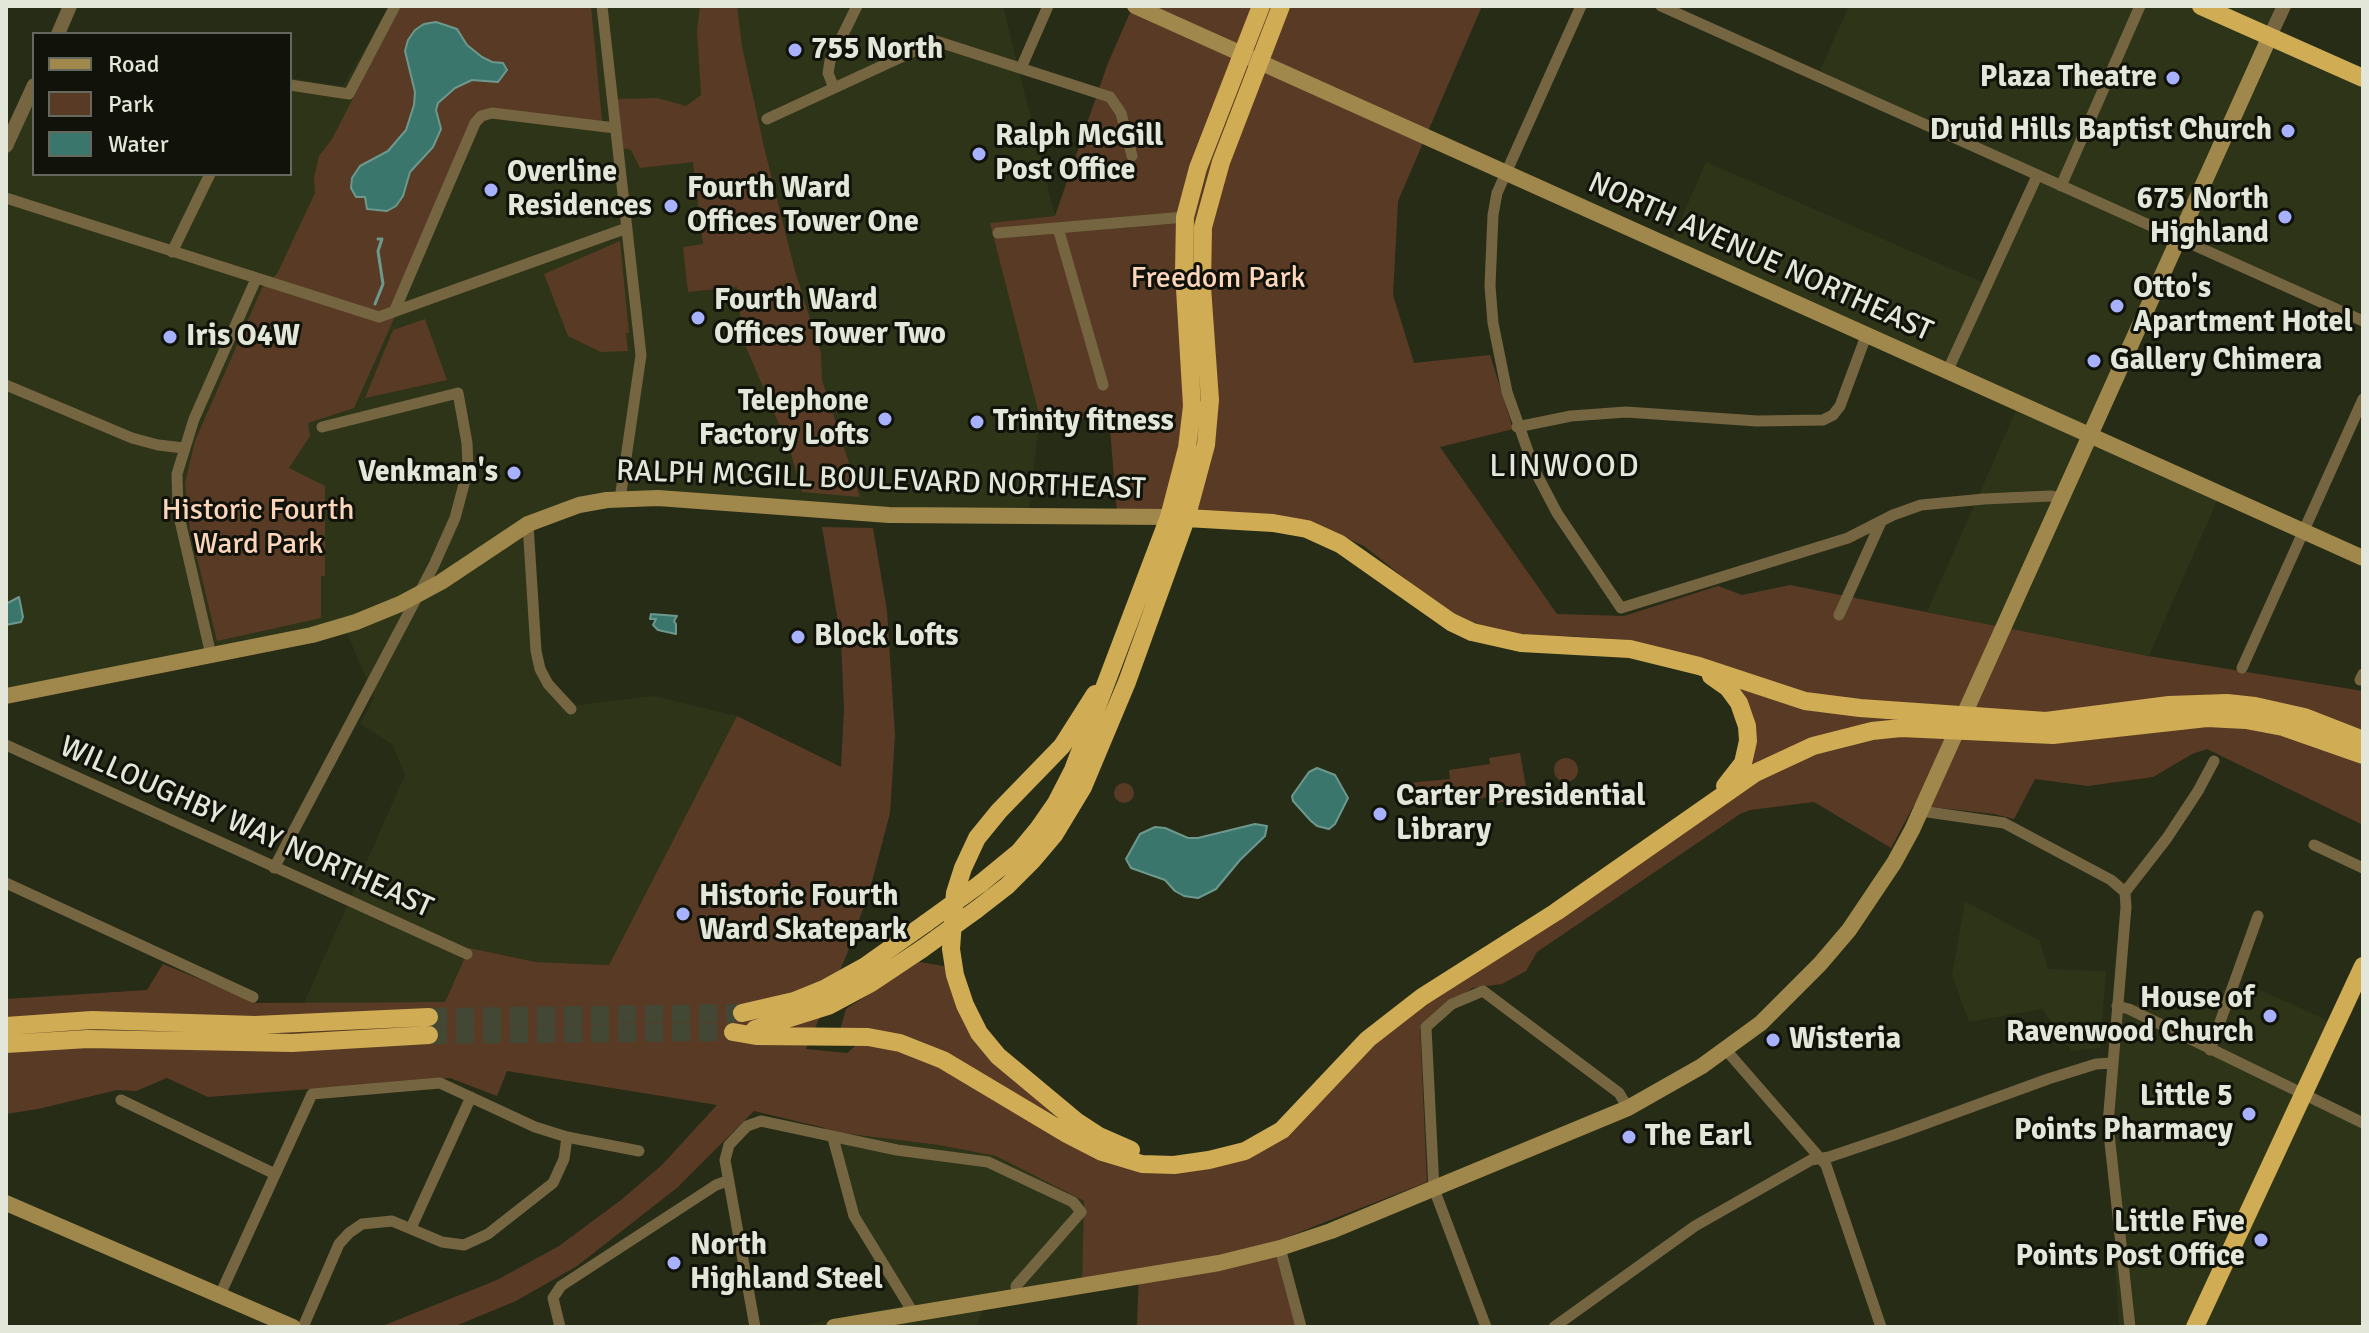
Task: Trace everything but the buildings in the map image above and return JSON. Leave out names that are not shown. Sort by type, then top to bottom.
[{"type":"highway","points":[[1261,6],[1198,168],[1185,217],[1184,272],[1192,406],[1178,518],[1127,682],[1083,787],[1054,835],[1032,861],[1007,886],[922,949],[855,993],[812,1013],[733,1032],[756,1036],[883,1039],[932,1055],[1102,1152],[1142,1164],[1191,1162],[1245,1151],[1282,1130],[1383,1026],[1768,766],[1826,742],[1901,728],[2056,720],[2169,705],[2227,703],[2304,717],[2363,740]]},
{"type":"highway","points":[[742,1013],[794,1001],[864,967],[980,884],[1019,852],[1056,803],[1083,748],[1206,445],[1210,400],[1202,287],[1203,227],[1221,162],[1281,6]]},
{"type":"highway","points":[[2201,6],[2363,78]]},
{"type":"highway","points":[[1178,518],[1273,523],[1307,529],[1340,544],[1451,622],[1496,639],[1548,646],[1600,646],[1672,659],[1805,701],[2053,735],[2178,719],[2233,719],[2264,722],[2299,731],[2363,755]]},
{"type":"highway","points":[[1672,659],[1709,675],[1728,688],[1739,703],[1747,726],[1747,749],[1739,770],[1701,810]]},
{"type":"highway","points":[[1116,661],[1062,746],[977,838],[955,893],[950,941],[952,962],[961,997],[974,1023],[988,1045],[1017,1074],[1099,1136],[1148,1156],[1191,1162]]},
{"type":"highway","points":[[2195,1327],[2363,966]]},
{"type":"highway","points":[[6,1026],[92,1020],[429,1026],[292,1043],[88,1039],[6,1044]]},
{"type":"main road","name":"NORTH AVENUE NORTHEAST","points":[[1135,6],[2363,558]]},
{"type":"main road","points":[[834,1327],[894,1322],[914,1314],[1219,1263],[1280,1248],[1331,1231],[1628,1108],[1672,1085],[1761,1023],[1832,951],[1873,897],[1921,811],[2270,36]]},
{"type":"main road","name":"RALPH MCGILL BOULEVARD NORTHEAST","points":[[6,696],[341,627],[400,604],[528,524],[579,505],[658,498],[889,515],[1178,518]]},
{"type":"main road","points":[[6,1203],[293,1327]]},
{"type":"street","points":[[59,32],[70,6]]},
{"type":"street","points":[[292,85],[349,94],[395,6]]},
{"type":"street","points":[[602,6],[641,355],[620,499]]},
{"type":"street","points":[[834,88],[828,73],[830,61],[857,6]]},
{"type":"street","points":[[1021,68],[1048,6]]},
{"type":"street","points":[[1581,6],[1497,193],[1490,286],[1499,358],[1517,427],[1557,513],[1621,608],[1848,538],[1908,509],[1935,503],[2050,496],[2062,498]]},
{"type":"street","points":[[1661,6],[2363,321]]},
{"type":"street","points":[[2061,186],[2140,6]]},
{"type":"street","points":[[2270,36],[2284,6]]},
{"type":"street","points":[[767,119],[936,41],[1110,97],[1121,113],[1132,156]]},
{"type":"street","points":[[6,146],[32,89]]},
{"type":"street","points":[[394,312],[475,123],[481,116],[492,113],[615,128]]},
{"type":"street","points":[[172,252],[209,176]]},
{"type":"street","points":[[1947,372],[2037,176]]},
{"type":"street","points":[[6,198],[375,317],[627,228]]},
{"type":"street","points":[[998,233],[1185,217]]},
{"type":"street","points":[[1058,228],[1103,385]]},
{"type":"street","points":[[211,655],[178,512],[177,474],[184,448],[256,279]]},
{"type":"street","points":[[1517,427],[1571,416],[1626,412],[1757,421],[1823,420],[1833,415],[1840,406],[1866,336]]},
{"type":"street","points":[[6,385],[132,438],[184,448]]},
{"type":"street","points":[[274,868],[420,593],[455,518],[465,484],[468,449],[458,393],[322,427]]},
{"type":"street","points":[[2242,668],[2363,399]]},
{"type":"street","points":[[1839,615],[1881,522]]},
{"type":"street","points":[[528,524],[536,651],[540,669],[548,684],[571,709]]},
{"type":"street","name":"WILLOUGHBY WAY NORTHEAST","points":[[6,745],[467,954]]},
{"type":"street","points":[[2130,1327],[2108,1124],[2125,892],[2167,838],[2214,761]]},
{"type":"street","points":[[1921,811],[2004,823],[2111,880],[2125,892]]},
{"type":"street","points":[[2314,845],[2363,868]]},
{"type":"street","points":[[6,883],[253,997]]},
{"type":"street","points":[[2210,1050],[2258,916]]},
{"type":"street","points":[[1486,1327],[1434,1189],[1426,1027],[1452,1004],[1483,991],[1619,1093],[1628,1108]]},
{"type":"street","points":[[2117,1006],[2129,1009],[2363,1123]]},
{"type":"street","points":[[1726,1050],[1826,1165],[1881,1327]]},
{"type":"street","points":[[1554,1327],[1695,1226],[1811,1160],[2048,1079],[2096,1064],[2112,1063]]},
{"type":"street","points":[[219,1297],[312,1094],[440,1083],[535,1127],[567,1137],[639,1151]]},
{"type":"street","points":[[411,1228],[471,1097]]},
{"type":"street","points":[[121,1100],[275,1174]]},
{"type":"street","points":[[755,1327],[725,1160],[729,1145],[747,1126],[766,1121],[833,1138],[988,1162],[1073,1202],[1081,1212],[1016,1286],[1018,1296]]},
{"type":"street","points":[[303,1327],[339,1244],[349,1233],[362,1224],[392,1221],[442,1242],[464,1245],[488,1234],[553,1183],[564,1159],[567,1137]]},
{"type":"street","points":[[833,1138],[854,1216],[914,1314]]},
{"type":"street","points":[[560,1327],[553,1298],[561,1286],[716,1185],[727,1181]]},
{"type":"street","points":[[1280,1248],[1301,1327]]},
{"type":"shaded area","points":[[389,6],[1003,6],[1055,216],[991,224],[1040,418],[1028,516],[618,500],[528,524],[539,669],[568,706],[654,696],[737,716],[609,965],[536,962],[469,948],[445,1002],[304,1003],[405,775],[392,744],[360,724],[374,698],[343,623],[6,701],[6,142],[32,86],[32,176],[292,176],[292,78],[343,86]]},
{"type":"shaded area","points":[[1849,6],[2284,6],[2270,36],[2363,78],[2363,318],[2182,236],[2096,437],[2220,494],[2149,656],[1927,612],[2018,406],[1669,246],[1706,162],[1986,284],[2034,176],[1817,77]]},
{"type":"shaded area","points":[[1965,901],[2040,941],[2048,969],[2106,971],[2100,1048],[2072,1051],[2042,1009],[1969,1022],[1952,975]]},
{"type":"shaded area","points":[[2251,986],[2338,1025],[2307,1097],[2363,1123],[2363,1327],[2119,1327],[2107,1133],[2120,1007]]},
{"type":"shaded area","points":[[825,1131],[939,1145],[996,1156],[1084,1201],[1082,1282],[983,1309],[976,1327],[794,1327],[907,1305],[849,1213]]},
{"type":"green space","name":"Historic Fourth Ward Park","points":[[401,6],[591,6],[602,121],[491,118],[481,124],[354,408],[308,423],[310,436],[289,468],[325,486],[325,576],[321,576],[321,618],[217,641],[190,528],[185,483],[195,441],[262,288],[277,274],[315,193],[314,178],[319,156],[332,139]]},
{"type":"green space","points":[[700,6],[737,6],[742,46],[764,147],[795,271],[821,353],[822,380],[860,497],[802,492],[790,450],[743,340],[737,287],[688,292],[683,247],[703,244],[693,162],[640,168],[631,150],[622,148],[616,99],[657,98],[686,106],[701,95],[697,31]]},
{"type":"green space","name":"Freedom Park","points":[[1133,6],[1482,6],[1398,201],[1393,295],[1414,363],[1490,355],[1513,429],[1440,447],[1557,614],[1624,616],[1718,586],[1742,595],[1790,585],[2148,656],[2363,691],[2363,825],[2207,749],[2192,754],[2153,777],[2088,786],[2035,779],[2014,819],[1914,805],[1891,848],[1814,802],[1740,814],[1537,952],[1526,971],[1502,984],[1472,988],[1420,1028],[1427,1182],[1277,1241],[1302,1327],[1137,1327],[1139,1272],[1082,1282],[1084,1201],[996,1156],[939,1145],[825,1131],[825,1128],[754,1111],[678,1187],[577,1266],[516,1301],[453,1327],[380,1327],[497,1280],[559,1246],[662,1165],[717,1105],[507,1071],[497,1096],[450,1078],[208,1097],[167,1078],[136,1091],[117,1090],[6,1114],[6,999],[147,990],[163,964],[257,1003],[445,1002],[469,948],[536,962],[609,965],[737,716],[841,767],[844,709],[841,639],[822,527],[873,528],[887,611],[895,735],[890,813],[870,889],[847,954],[806,1049],[847,1053],[860,1042],[923,1056],[1112,1159],[1232,1161],[1410,1012],[1698,818],[1752,750],[1721,669],[1629,640],[1487,632],[1442,608],[1364,546],[1322,527],[1118,524],[1109,418],[1040,418],[990,223],[1055,216],[1108,63]]},
{"type":"green space","points":[[620,241],[628,351],[601,352],[568,336],[544,274]]},
{"type":"green space","points":[[425,319],[447,380],[365,398],[393,330]]},
{"type":"green space","points":[[1520,753],[1528,798],[1496,803],[1495,796],[1454,802],[1453,796],[1411,804],[1408,783],[1450,779],[1449,770],[1490,764],[1489,758]]},
{"type":"green space","points":[[1566,758],[1575,761],[1578,770],[1575,779],[1566,782],[1557,779],[1554,770],[1557,761]]},
{"type":"green space","points":[[1124,783],[1131,786],[1134,793],[1131,800],[1124,803],[1117,800],[1114,793],[1117,786]]},
{"type":"green space","points":[[919,962],[950,967],[971,1025],[1099,1147],[963,1068],[840,1030],[846,1009]]},
{"type":"water","points":[[436,22],[457,29],[467,45],[492,62],[503,63],[507,70],[498,82],[472,80],[455,88],[438,103],[436,110],[441,129],[433,147],[410,172],[403,196],[396,206],[387,211],[367,209],[365,197],[356,197],[351,188],[352,178],[360,166],[388,151],[406,130],[415,92],[405,51],[408,40],[424,24]]},
{"type":"water","points":[[19,597],[21,622],[6,625],[6,604]]},
{"type":"water","points":[[651,614],[677,616],[674,621],[676,634],[658,630],[653,625],[656,619],[650,619]]},
{"type":"water","points":[[1317,768],[1335,775],[1348,798],[1335,824],[1329,829],[1311,821],[1292,796],[1309,772]]},
{"type":"water","points":[[1255,824],[1267,826],[1265,836],[1216,889],[1198,898],[1184,896],[1165,880],[1131,868],[1126,859],[1140,834],[1155,827],[1188,838],[1198,838]]},
{"type":"waterway","points":[[375,304],[383,284],[378,251],[382,239],[378,239]]},
{"type":"tunnel","points":[[429,1017],[742,1013]]},
{"type":"tunnel","points":[[429,1035],[733,1032]]},
{"type":"place","name":"755 North","points":[[795,50]]},
{"type":"place","name":"Plaza Theatre","points":[[2173,78]]},
{"type":"place","name":"Druid Hills Baptist Church","points":[[2288,131]]},
{"type":"place","name":"Ralph McGill Post Office","points":[[979,154]]},
{"type":"place","name":"Overline Residences","points":[[491,190]]},
{"type":"place","name":"Fourth Ward Offices Tower One","points":[[671,206]]},
{"type":"place","name":"675 North Highland","points":[[2285,217]]},
{"type":"place","name":"Otto's Apartment Hotel","points":[[2117,306]]},
{"type":"place","name":"Fourth Ward Offices Tower Two","points":[[698,318]]},
{"type":"place","name":"Iris O4W","points":[[170,337]]},
{"type":"place","name":"Gallery Chimera","points":[[2094,361]]},
{"type":"place","name":"Telephone Factory Lofts","points":[[885,419]]},
{"type":"place","name":"Trinity fitness","points":[[977,422]]},
{"type":"place","name":"Venkman's","points":[[514,473]]},
{"type":"place","name":"Block Lofts","points":[[798,637]]},
{"type":"place","name":"Carter Presidential Library","points":[[1380,814]]},
{"type":"place","name":"Historic Fourth Ward Skatepark","points":[[683,914]]},
{"type":"place","name":"House of Ravenwood Church","points":[[2270,1016]]},
{"type":"place","name":"Wisteria","points":[[1773,1040]]},
{"type":"place","name":"Little 5 Points Pharmacy","points":[[2249,1114]]},
{"type":"place","name":"The Earl","points":[[1629,1137]]},
{"type":"place","name":"Little Five Points Post Office","points":[[2261,1240]]},
{"type":"place","name":"North Highland Steel","points":[[674,1263]]},
{"type":"district","name":"LINWOOD","points":[[1565,468]]}]
